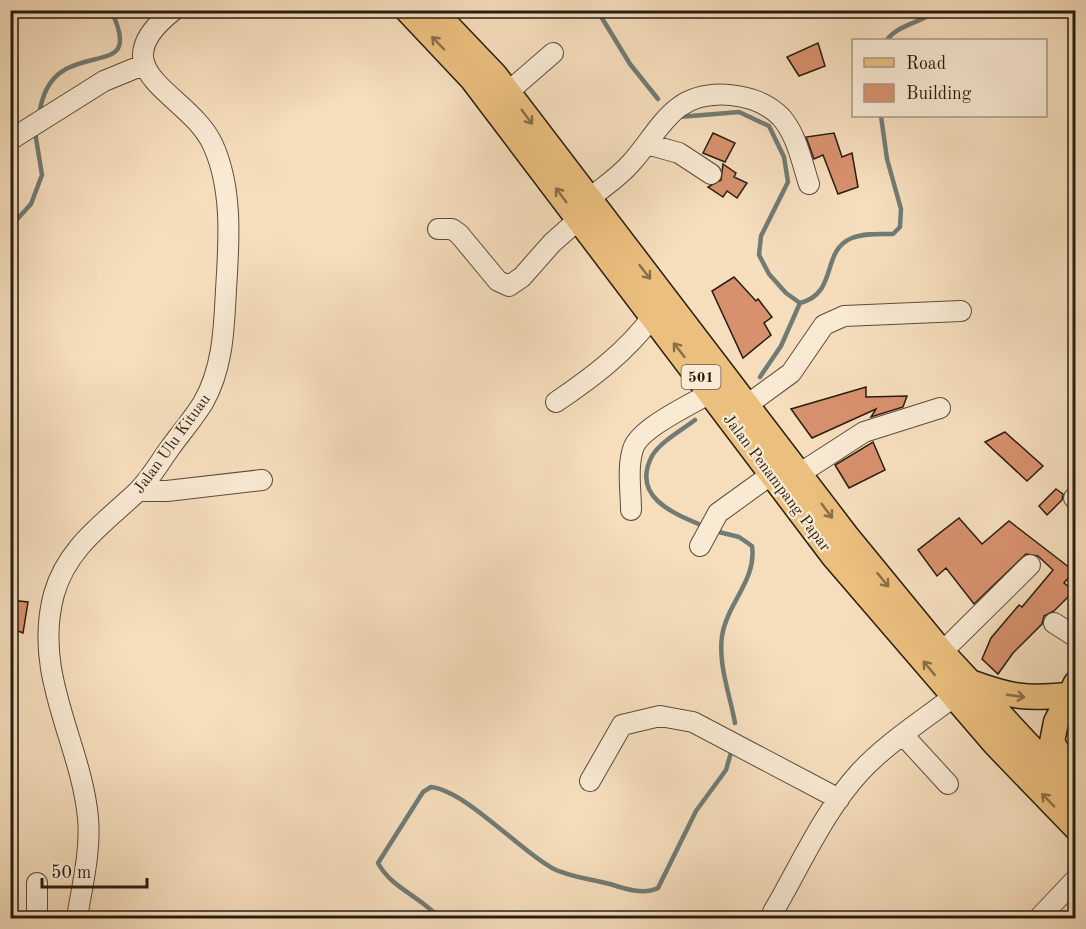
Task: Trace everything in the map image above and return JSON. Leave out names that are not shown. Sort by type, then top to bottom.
[{"type":"main road","name":"Jalan Penampang Papar","points":[[407,10],[472,79],[584,209],[747,405],[799,474],[942,652],[960,689],[995,744],[1076,828]]},
{"type":"main road","name":"Jalan Penampang Papar","points":[[433,10],[508,92],[653,316],[834,557],[960,689],[1022,740],[1076,794]]},
{"type":"main road","points":[[762,425],[754,432],[766,465]]},
{"type":"main road","points":[[960,689],[1032,699],[1071,689]]},
{"type":"main road","points":[[995,744],[1010,746],[1022,740],[1071,689]]},
{"type":"main road","points":[[1071,689],[1056,722],[1052,742],[1058,757],[1071,773],[1076,794]]},
{"type":"street","points":[[16,136],[104,81],[143,65],[143,51],[151,31],[174,10]]},
{"type":"street","points":[[508,92],[553,53]]},
{"type":"street","name":"Jalan Ulu Kituau","points":[[77,918],[85,872],[88,818],[80,777],[54,694],[48,628],[54,594],[68,561],[87,535],[138,491],[202,404],[215,377],[222,348],[228,265],[224,176],[212,142],[194,120],[154,82],[143,65]]},
{"type":"street","points":[[438,229],[452,229],[459,234],[498,281],[509,286],[522,277],[584,209],[630,165],[678,108],[698,97],[723,94],[757,101],[780,117],[793,136],[809,184]]},
{"type":"street","points":[[647,144],[679,153],[711,174]]},
{"type":"street","points":[[747,405],[791,373],[824,325],[844,316],[961,311]]},
{"type":"street","points":[[556,402],[599,373],[640,333],[653,316]]},
{"type":"street","points":[[631,510],[630,465],[634,446],[652,425],[675,415],[712,392]]},
{"type":"street","points":[[799,474],[864,432],[940,408]]},
{"type":"street","points":[[700,546],[718,513],[766,465]]},
{"type":"street","points":[[138,491],[167,491],[262,480]]},
{"type":"street","points":[[942,652],[1030,565]]},
{"type":"street","points":[[1053,623],[1076,637]]},
{"type":"street","points":[[773,912],[839,800],[880,752],[904,736],[960,689]]},
{"type":"street","points":[[590,781],[622,725],[660,716],[693,722],[839,800]]},
{"type":"street","points":[[904,736],[948,784]]},
{"type":"street","points":[[1039,918],[1076,879]]},
{"type":"street","points":[[37,883],[37,918]]},
{"type":"building","points":[[818,43],[825,66],[799,76],[787,57]]},
{"type":"building","points":[[713,133],[735,143],[725,162],[703,153]]},
{"type":"building","points":[[834,133],[842,157],[852,153],[858,187],[838,194],[823,155],[814,159],[806,137]]},
{"type":"building","points":[[723,164],[736,173],[734,177],[747,183],[737,198],[727,191],[723,197],[708,187],[721,180]]},
{"type":"building","points":[[734,277],[756,301],[758,299],[772,317],[764,323],[771,335],[743,358],[712,291]]},
{"type":"building","points":[[866,387],[866,397],[907,396],[903,407],[871,417],[876,409],[812,438],[791,409]]},
{"type":"building","points":[[1005,432],[1043,466],[1027,481],[985,442]]},
{"type":"building","points":[[873,442],[885,470],[849,488],[835,465]]},
{"type":"building","points":[[1056,489],[1063,494],[1062,500],[1047,515],[1039,506]]},
{"type":"building","points":[[959,518],[982,544],[1009,521],[1074,571],[1064,583],[1074,591],[1054,611],[1044,616],[1042,624],[1013,653],[998,674],[982,659],[991,638],[1019,605],[1022,607],[1053,570],[1038,556],[1026,554],[974,604],[946,568],[937,576],[918,550]]},
{"type":"building","points":[[10,600],[28,602],[23,633],[10,628]]},
{"type":"waterway","points":[[39,115],[47,89],[60,73],[79,64],[111,54],[118,49],[120,41],[118,28],[111,10]]},
{"type":"waterway","points":[[597,10],[630,64],[658,99]]},
{"type":"waterway","points":[[888,39],[897,31],[938,10]]},
{"type":"waterway","points":[[679,117],[739,112],[769,126],[784,157],[788,182],[761,236],[759,255],[769,274],[786,293],[800,303],[812,298],[820,290],[836,252],[842,244],[862,235],[893,234],[900,227],[901,209],[887,159],[881,117]]},
{"type":"waterway","points":[[10,227],[31,204],[42,175],[35,132]]},
{"type":"waterway","points":[[760,377],[781,346],[800,303]]},
{"type":"waterway","points":[[695,420],[666,441],[652,456],[647,470],[647,482],[658,501],[678,515],[701,525]]},
{"type":"waterway","points":[[719,532],[739,537],[752,546],[750,570],[725,624],[722,636],[723,669],[735,723]]},
{"type":"waterway","points":[[439,918],[391,880],[378,863],[423,792],[431,787],[460,799],[539,860],[558,871],[628,889],[647,891],[658,888],[696,811],[726,770],[732,749]]}]
